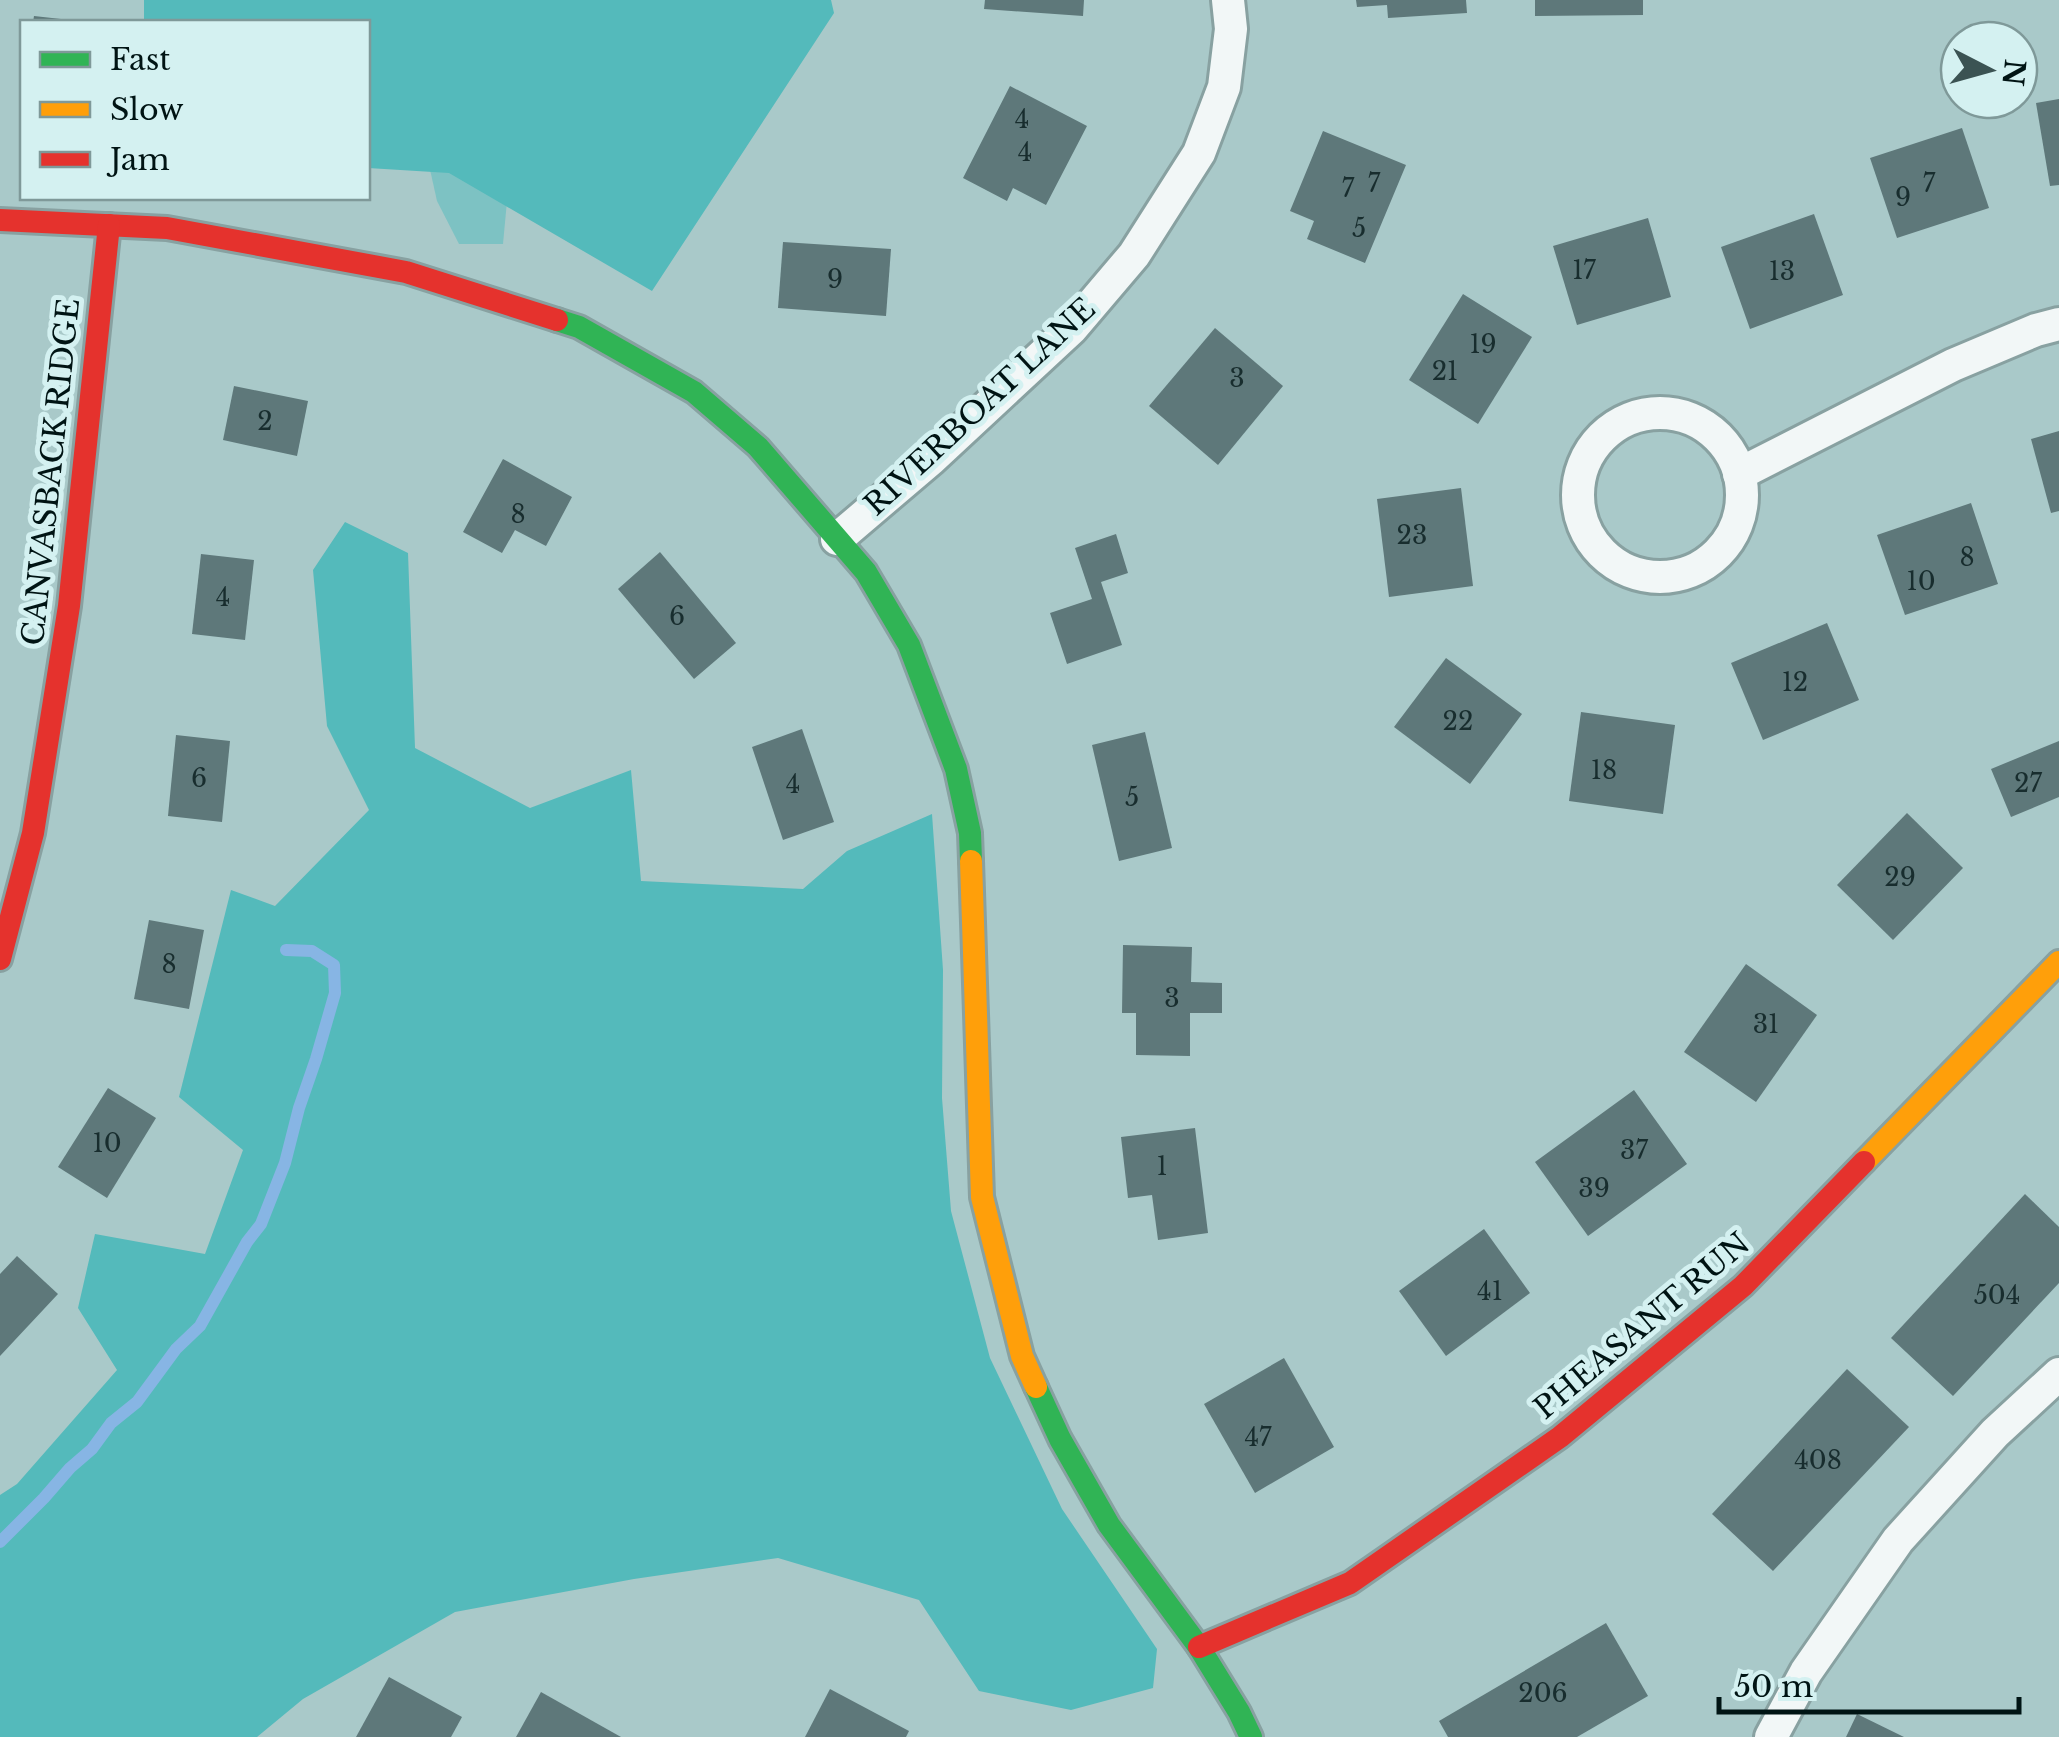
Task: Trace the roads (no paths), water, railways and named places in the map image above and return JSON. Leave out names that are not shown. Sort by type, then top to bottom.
[{"type":"street","name":"RIVERBOAT LANE","points":[[837,539],[932,459],[1072,328],[1134,255],[1199,153],[1224,87],[1230,29],[1228,0]]},
{"type":"street","points":[[0,220],[167,228],[406,272],[580,328],[694,392],[758,447],[866,572],[909,645],[956,768],[970,833],[982,1197],[1022,1356],[1060,1439],[1110,1525],[1199,1647],[1250,1737]]},
{"type":"street","name":"CANVASBACK RIDGE","points":[[0,960],[32,833],[69,606],[108,225]]},
{"type":"street","points":[[1739,474],[1953,365],[2059,324]]},
{"type":"street","points":[[1658,412],[1685,416],[1710,429],[1728,449],[1739,474],[1742,501],[1736,527],[1721,549],[1701,566],[1676,576],[1649,576],[1624,569],[1603,554],[1587,532],[1578,506],[1579,478],[1589,453],[1607,432],[1630,418],[1658,412]]},
{"type":"street","name":"PHEASANT RUN","points":[[1199,1647],[1350,1583],[1560,1437],[1743,1286],[2059,962]]},
{"type":"street","points":[[1771,1737],[1806,1672],[1898,1540],[1996,1433],[2059,1374]]},
{"type":"waterway","points":[[0,1542],[92,1449],[111,1423],[137,1402],[176,1349],[200,1326],[261,1224],[285,1163],[335,993],[334,965],[312,951],[286,950]]}]
